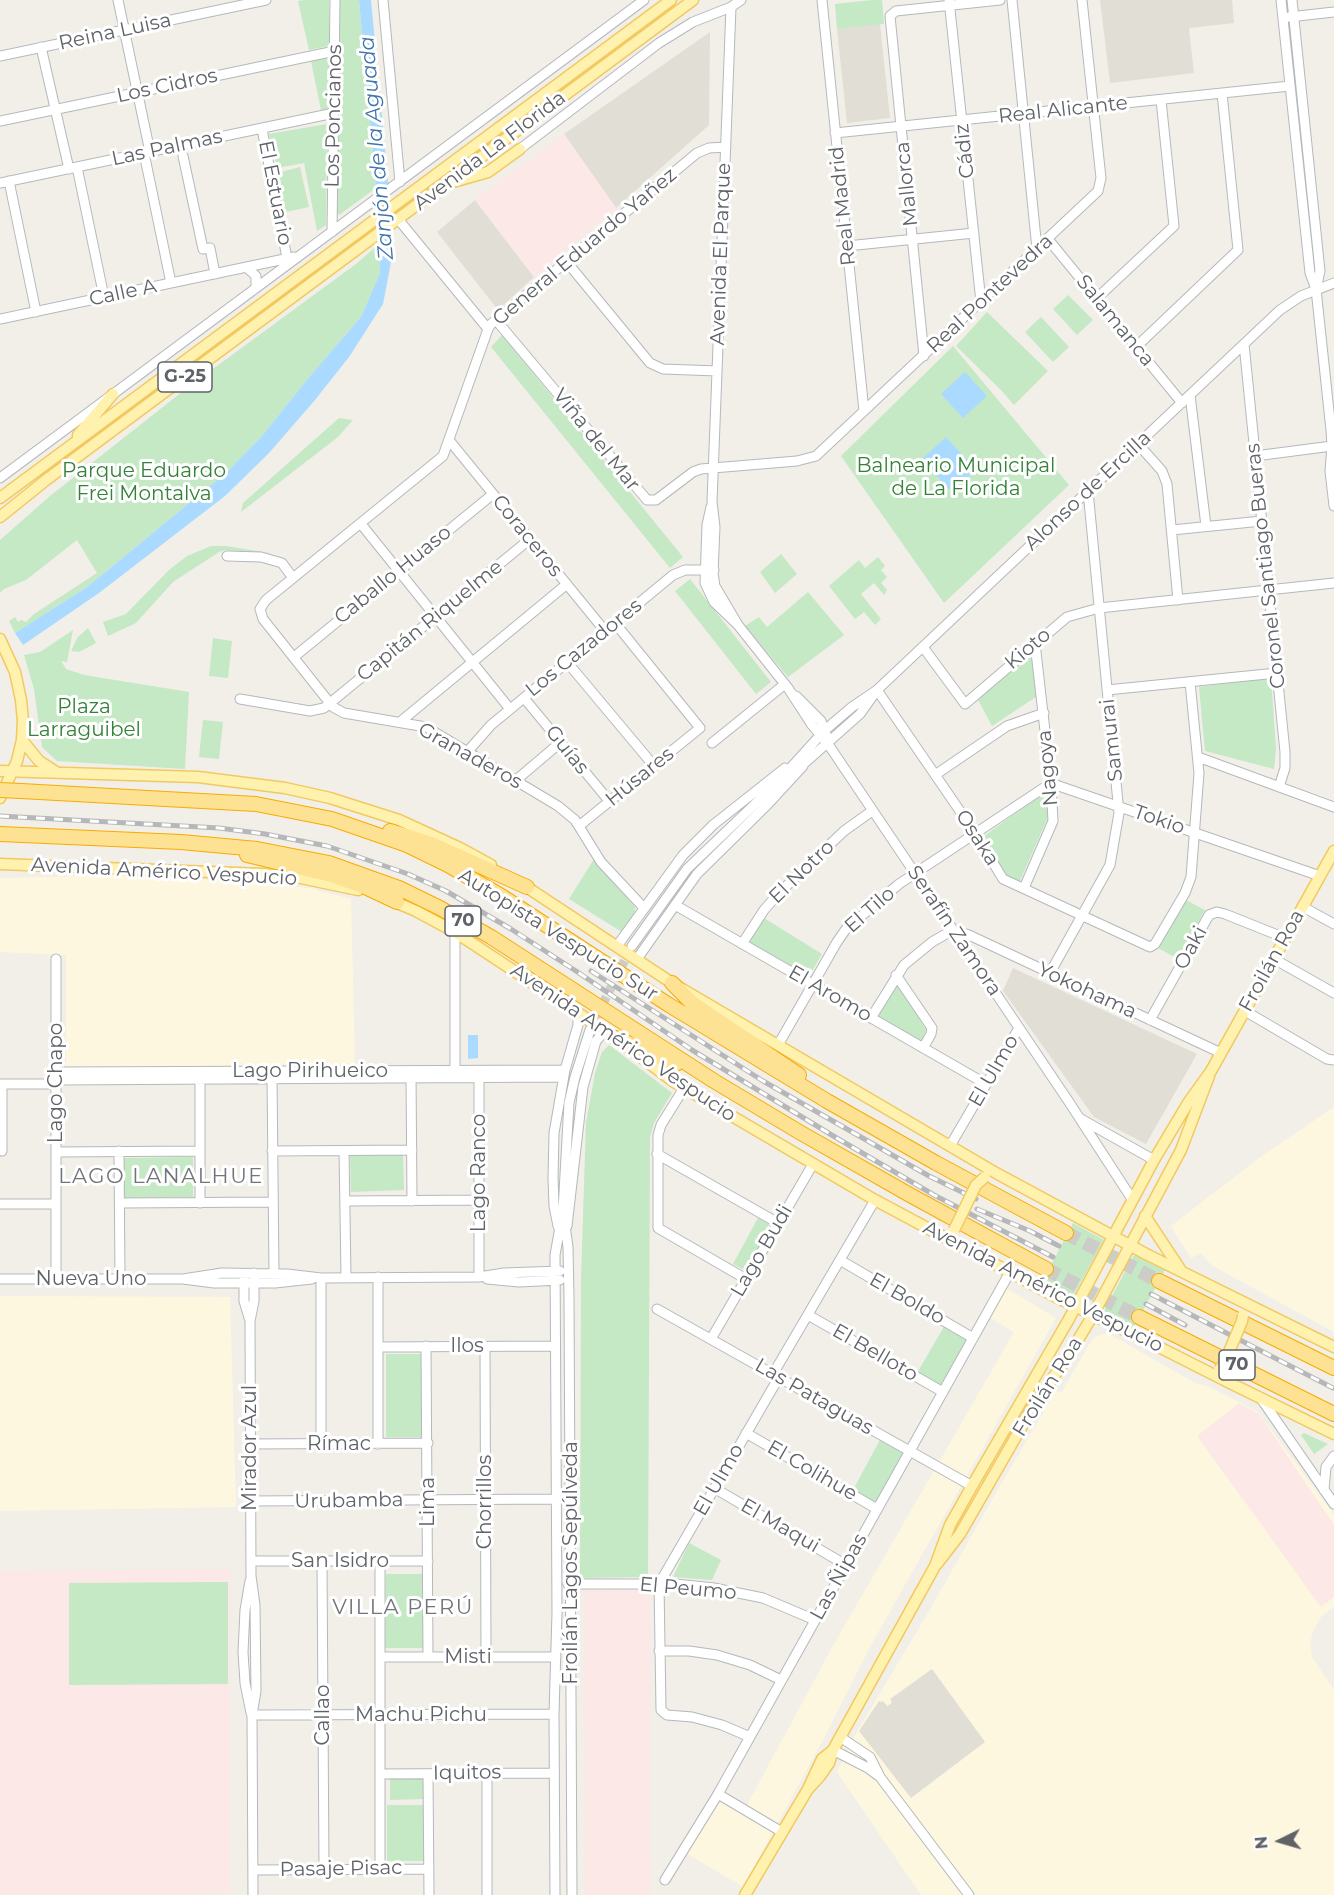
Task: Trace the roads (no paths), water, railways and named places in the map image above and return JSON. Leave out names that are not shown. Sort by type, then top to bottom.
[{"type":"highway","name":"Autopista Vespucio Sur","points":[[0,790],[237,802],[296,811],[346,824],[406,845],[477,881],[669,1005],[827,1101],[1066,1233]]},
{"type":"highway","points":[[346,824],[370,826],[411,837],[527,887]]},
{"type":"highway","name":"Autopista Vespucio Sur","points":[[0,834],[181,842],[257,849],[311,858],[358,872],[417,896],[491,937],[714,1081],[900,1190],[1046,1269]]},
{"type":"highway","points":[[181,842],[331,875],[397,902]]},
{"type":"highway","points":[[672,983],[692,1003],[790,1068],[827,1101]]},
{"type":"highway","points":[[610,1034],[714,1081]]},
{"type":"highway","name":"70","points":[[1160,1281],[1334,1368]]},
{"type":"highway","name":"70","points":[[1139,1317],[1334,1414]]},
{"type":"main road","name":"Avenida La Florida","points":[[0,498],[671,0]]},
{"type":"main road","name":"Avenida La Florida","points":[[0,517],[40,484],[693,0]]},
{"type":"main road","points":[[444,185],[484,174],[520,148]]},
{"type":"main road","points":[[64,451],[113,394]]},
{"type":"main road","points":[[0,639],[19,686],[22,710],[22,740],[13,772],[0,798]]},
{"type":"main road","points":[[22,740],[39,761],[61,774]]},
{"type":"main road","points":[[0,771],[217,778],[307,792],[413,826],[470,853],[527,887],[672,983],[996,1173],[1130,1245],[1334,1347]]},
{"type":"main road","name":"Froilán Roa","points":[[746,1895],[808,1789],[829,1763],[840,1737],[934,1566],[950,1525],[1076,1307],[1154,1160],[1192,1096],[1211,1071],[1334,851]]},
{"type":"main road","name":"Avenida Américo Vespucio","points":[[0,864],[273,875],[337,885],[397,902],[455,932],[578,1012],[684,1088],[875,1200],[1076,1307],[1216,1373],[1262,1400],[1334,1434]]},
{"type":"main road","name":"Froilán Roa","points":[[934,1566],[960,1534],[1037,1400],[1067,1358],[1093,1315],[1187,1136],[1211,1071]]},
{"type":"main road","points":[[1154,1160],[1160,1188]]},
{"type":"main road","points":[[958,1244],[954,1230],[976,1185],[996,1173]]},
{"type":"main road","points":[[1145,1215],[1180,1269]]},
{"type":"main road","points":[[1216,1373],[1224,1364],[1242,1321],[1243,1315],[1237,1298]]},
{"type":"street","points":[[118,0],[138,93],[171,283]]},
{"type":"street","name":"Reina Luisa","points":[[0,56],[266,0]]},
{"type":"street","name":"Los Poncianos","points":[[332,232],[335,0]]},
{"type":"street","points":[[383,0],[397,184]]},
{"type":"street","name":"Avenida La Florida","points":[[0,478],[644,0]]},
{"type":"street","name":"Avenida La Florida","points":[[520,148],[659,43],[693,22],[741,0]]},
{"type":"street","name":"Real Madrid","points":[[822,0],[864,411]]},
{"type":"street","points":[[950,3],[1000,0]]},
{"type":"street","points":[[1012,0],[1037,249]]},
{"type":"street","name":"Real Pontevedra","points":[[714,468],[797,461],[811,458],[821,452],[1100,188],[1101,178],[1082,0]]},
{"type":"street","points":[[1281,0],[1288,17],[1320,271],[1316,289]]},
{"type":"street","points":[[1292,0],[1288,17],[1290,86],[1310,273],[1316,289],[1329,361],[1333,447],[1330,471],[1334,505]]},
{"type":"street","name":"Mallorca","points":[[924,356],[889,18],[891,13],[950,3]]},
{"type":"street","name":"Cádiz","points":[[950,3],[981,302]]},
{"type":"street","name":"Avenida El Parque","points":[[712,502],[730,7]]},
{"type":"street","points":[[1288,17],[1334,12]]},
{"type":"street","points":[[41,47],[55,110],[73,168],[104,297]]},
{"type":"street","name":"Los Cidros","points":[[0,121],[335,51]]},
{"type":"street","name":"Real Alicante","points":[[836,133],[1290,86]]},
{"type":"street","points":[[1136,347],[1238,250],[1222,93]]},
{"type":"street","points":[[1096,299],[1174,226],[1161,99]]},
{"type":"street","name":"Las Palmas","points":[[5,182],[334,113]]},
{"type":"street","name":"El Estuario","points":[[262,129],[287,258]]},
{"type":"street","name":"General Eduardo Yañez","points":[[294,657],[263,619],[260,609],[266,600],[443,456],[488,329],[697,153],[709,148],[726,147]]},
{"type":"street","points":[[183,156],[203,249],[210,248],[215,274]]},
{"type":"street","points":[[5,182],[36,312]]},
{"type":"street","points":[[395,222],[488,329]]},
{"type":"street","points":[[847,246],[974,233]]},
{"type":"street","name":"Salamanca","points":[[1048,239],[1182,403]]},
{"type":"street","name":"Calle A","points":[[0,319],[299,256]]},
{"type":"street","points":[[566,261],[650,363],[663,369],[717,371]]},
{"type":"street","points":[[246,267],[256,276],[256,287]]},
{"type":"street","name":"Alonso de Ercilla","points":[[617,946],[683,855],[712,825],[828,744],[865,709],[877,690],[1244,344],[1287,305],[1316,289],[1334,283]]},
{"type":"street","name":"Viña del Mar","points":[[496,320],[644,499],[656,500],[693,472],[714,468]]},
{"type":"street","name":"Coronel Santiago Bueras","points":[[1244,344],[1286,758],[1279,787]]},
{"type":"street","points":[[1190,395],[1206,526]]},
{"type":"street","name":"Coraceros","points":[[449,441],[605,631]]},
{"type":"street","points":[[1138,444],[1162,471],[1166,479],[1178,600]]},
{"type":"street","points":[[1255,456],[1333,447]]},
{"type":"street","name":"Samurai","points":[[1050,974],[1110,865],[1119,806],[1088,491]]},
{"type":"street","name":"Caballo Huaso","points":[[294,657],[493,494]]},
{"type":"street","name":"Serafín Zamora","points":[[712,502],[707,525],[709,570],[705,583],[711,598],[724,614],[738,625],[787,686],[797,704],[823,733],[872,811],[1132,1199]]},
{"type":"street","points":[[1172,530],[1262,520]]},
{"type":"street","points":[[360,524],[510,709]]},
{"type":"street","name":"Capitán Riquelme","points":[[330,704],[530,539]]},
{"type":"street","points":[[227,556],[261,557],[282,562],[293,578]]},
{"type":"street","name":"Los Cazadores","points":[[468,751],[484,731],[676,573],[685,570],[709,570]]},
{"type":"street","name":"Kioto","points":[[923,646],[965,704],[1067,617],[1099,608],[1334,583]]},
{"type":"street","points":[[400,722],[567,585]]},
{"type":"street","name":"Húsares","points":[[579,826],[700,728],[615,623]]},
{"type":"street","name":"Nagoya","points":[[1024,888],[1053,820],[1044,713],[1035,643]]},
{"type":"street","points":[[240,699],[315,711],[330,704],[294,657]]},
{"type":"street","points":[[567,662],[654,766]]},
{"type":"street","points":[[1107,690],[1277,673]]},
{"type":"street","points":[[1190,682],[1198,757],[1195,832]]},
{"type":"street","points":[[712,743],[787,686]]},
{"type":"street","name":"Alonso de Ercilla","points":[[637,959],[697,874],[768,804],[823,733],[859,700],[877,690]]},
{"type":"street","name":"Osaka","points":[[877,690],[975,833],[1003,879],[1145,946],[1150,947],[1155,944],[1189,885],[1195,832]]},
{"type":"street","name":"Guías","points":[[524,698],[610,802]]},
{"type":"street","name":"Granaderos","points":[[330,704],[344,713],[426,727],[566,812],[579,826],[601,862],[644,908]]},
{"type":"street","points":[[935,775],[1007,726],[1044,713]]},
{"type":"street","points":[[515,781],[561,742]]},
{"type":"street","points":[[1198,757],[1334,807]]},
{"type":"street","name":"Alonso de Ercilla","points":[[632,946],[687,869],[801,762]]},
{"type":"street","points":[[915,874],[1044,786],[1051,784]]},
{"type":"street","name":"Tokio","points":[[1051,784],[1320,876]]},
{"type":"street","name":"El Notro","points":[[742,944],[773,899],[844,831],[872,811]]},
{"type":"street","name":"El Tilo","points":[[778,1045],[846,929],[891,890],[915,874]]},
{"type":"street","name":"El Aromo","points":[[675,904],[986,1084]]},
{"type":"street","points":[[1303,907],[1334,924]]},
{"type":"street","name":"Oaki","points":[[1150,1020],[1209,915],[1217,912],[1285,938]]},
{"type":"street","points":[[871,1018],[896,975],[920,951],[953,930]]},
{"type":"street","name":"Yokohama","points":[[953,930],[969,935],[1221,1053]]},
{"type":"street","points":[[455,932],[455,1074]]},
{"type":"street","name":"Lago Chapo","points":[[56,959],[56,1279]]},
{"type":"street","points":[[1274,959],[1334,993]]},
{"type":"street","points":[[896,975],[932,1028],[924,1048]]},
{"type":"street","points":[[1245,1011],[1327,1059],[1334,1060]]},
{"type":"street","name":"Froilán Lagos Sepúlveda","points":[[563,1232],[554,1206],[554,1133],[564,1074],[578,1025],[578,1012]]},
{"type":"street","name":"El Ulmo","points":[[950,1146],[1019,1028]]},
{"type":"street","name":"Froilán Lagos Sepúlveda","points":[[572,1895],[569,1275],[563,1232],[563,1209],[569,1103],[581,1053],[590,1030]]},
{"type":"street","name":"Froilán Lagos Sepúlveda","points":[[555,1895],[554,1717],[557,1584],[555,1276],[581,1096],[596,1041],[610,1034]]},
{"type":"street","points":[[411,1074],[412,1201]]},
{"type":"street","name":"Lago Ranco","points":[[479,1074],[479,1277]]},
{"type":"street","name":"Lago Pirihueico","points":[[1,1084],[56,1079],[200,1075],[564,1074]]},
{"type":"street","points":[[200,1075],[200,1203]]},
{"type":"street","points":[[272,1075],[274,1273]]},
{"type":"street","points":[[1,1084],[2,1151]]},
{"type":"street","points":[[684,1088],[659,1128],[658,1227],[746,1279]]},
{"type":"street","name":"Serafín Zamora","points":[[1079,1118],[1154,1160]]},
{"type":"street","points":[[345,1150],[346,1277]]},
{"type":"street","points":[[273,1151],[412,1150]]},
{"type":"street","points":[[119,1151],[120,1279]]},
{"type":"street","points":[[56,1152],[200,1151]]},
{"type":"street","points":[[657,1154],[778,1223]]},
{"type":"street","name":"Lago Budi","points":[[711,1339],[813,1164]]},
{"type":"street","points":[[345,1201],[479,1200]]},
{"type":"street","name":"El Ulmo","points":[[658,1584],[746,1433],[808,1315],[875,1200]]},
{"type":"street","points":[[120,1203],[273,1202]]},
{"type":"street","points":[[0,1204],[56,1204]]},
{"type":"street","name":"El Boldo","points":[[840,1260],[973,1338]]},
{"type":"street","name":"Las Ñipas","points":[[665,1880],[718,1794],[1010,1272]]},
{"type":"street","name":"Nueva Uno","points":[[254,1278],[274,1273],[321,1278]]},
{"type":"street","name":"Nueva Uno","points":[[0,1279],[183,1279],[211,1274],[295,1282],[346,1277],[479,1277],[504,1273],[569,1275]]},
{"type":"street","points":[[378,1277],[378,1444]]},
{"type":"street","name":"Mirador Azul","points":[[244,1278],[244,1300],[250,1321]]},
{"type":"street","name":"Mirador Azul","points":[[253,1895],[252,1715],[256,1691],[255,1605],[251,1576],[250,1321],[254,1301],[254,1278]]},
{"type":"street","points":[[321,1278],[321,1444]]},
{"type":"street","name":"Las Pataguas","points":[[657,1309],[972,1486]]},
{"type":"street","name":"El Belloto","points":[[808,1315],[943,1392]]},
{"type":"street","name":"Ilos","points":[[378,1347],[555,1347]]},
{"type":"street","name":"Lima","points":[[426,1347],[428,1657]]},
{"type":"street","name":"Chorrillos","points":[[485,1347],[486,1657]]},
{"type":"street","points":[[556,1397],[570,1397]]},
{"type":"street","points":[[1262,1400],[1334,1504]]},
{"type":"street","name":"El Colihue","points":[[746,1433],[877,1509]]},
{"type":"street","name":"Rímac","points":[[250,1444],[428,1443]]},
{"type":"street","points":[[1324,1490],[1324,1473],[1334,1456]]},
{"type":"street","name":"El Maqui","points":[[714,1488],[846,1564]]},
{"type":"street","name":"Urubamba","points":[[250,1501],[556,1499]]},
{"type":"street","name":"San Isidro","points":[[251,1561],[428,1561]]},
{"type":"street","name":"Callao","points":[[322,1561],[324,1870]]},
{"type":"street","points":[[380,1561],[380,1869]]},
{"type":"street","name":"El Peumo","points":[[557,1584],[704,1586],[749,1594],[790,1608],[815,1620]]},
{"type":"street","points":[[658,1584],[660,1707],[663,1713],[707,1720],[750,1737]]},
{"type":"street","points":[[659,1651],[689,1651],[717,1655],[750,1665],[782,1680]]},
{"type":"street","name":"Misti","points":[[380,1657],[556,1657]]},
{"type":"street","name":"Machu Pichu","points":[[252,1715],[554,1717],[570,1724]]},
{"type":"street","points":[[840,1737],[870,1757],[880,1777],[969,1895]]},
{"type":"street","points":[[834,1749],[880,1777]]},
{"type":"street","points":[[486,1773],[487,1895]]},
{"type":"street","name":"Iquitos","points":[[380,1774],[554,1773]]},
{"type":"street","points":[[428,1774],[429,1895]]},
{"type":"street","points":[[718,1794],[782,1832]]},
{"type":"street","points":[[554,1820],[564,1824],[572,1821]]},
{"type":"street","name":"Pasaje Pisac","points":[[253,1870],[429,1869]]},
{"type":"water","name":"Zanjón de la Aguada","points":[[359,0],[371,0],[388,181],[392,257],[383,304],[349,357],[315,400],[269,453],[225,496],[99,593],[23,645],[15,633],[87,587],[226,473],[262,436],[361,317],[380,273],[376,188]]},
{"type":"water","points":[[965,372],[987,396],[963,418],[941,394]]},
{"type":"water","points":[[946,437],[976,470],[952,492],[922,459]]},
{"type":"water","points":[[468,1035],[478,1035],[478,1058],[468,1059]]},
{"type":"tunnel","points":[[590,1029],[631,948]]},
{"type":"tunnel","points":[[1066,1233],[1159,1281]]},
{"type":"tunnel","points":[[1046,1269],[1139,1317]]},
{"type":"railway","points":[[0,816],[219,828],[265,834],[327,846],[408,874],[446,891],[511,929],[692,1050],[835,1137],[934,1195],[1053,1257]]},
{"type":"railway","points":[[591,971],[763,1081],[929,1176],[976,1199]]},
{"type":"railway","points":[[977,1209],[1059,1246]]},
{"type":"railway","points":[[1151,1294],[1333,1388]]},
{"type":"railway","points":[[1146,1304],[1185,1325]]},
{"type":"district","name":"LAGO LANALHUE","points":[[161,1177]]},
{"type":"district","name":"VILLA PERÚ","points":[[403,1608]]},
{"type":"park label","name":"Balneario Municipal de La Florida","points":[[956,478]]},
{"type":"park label","name":"Parque Eduardo Frei Montalva","points":[[144,482]]},
{"type":"park label","name":"Plaza Larraguibel","points":[[84,718]]}]
